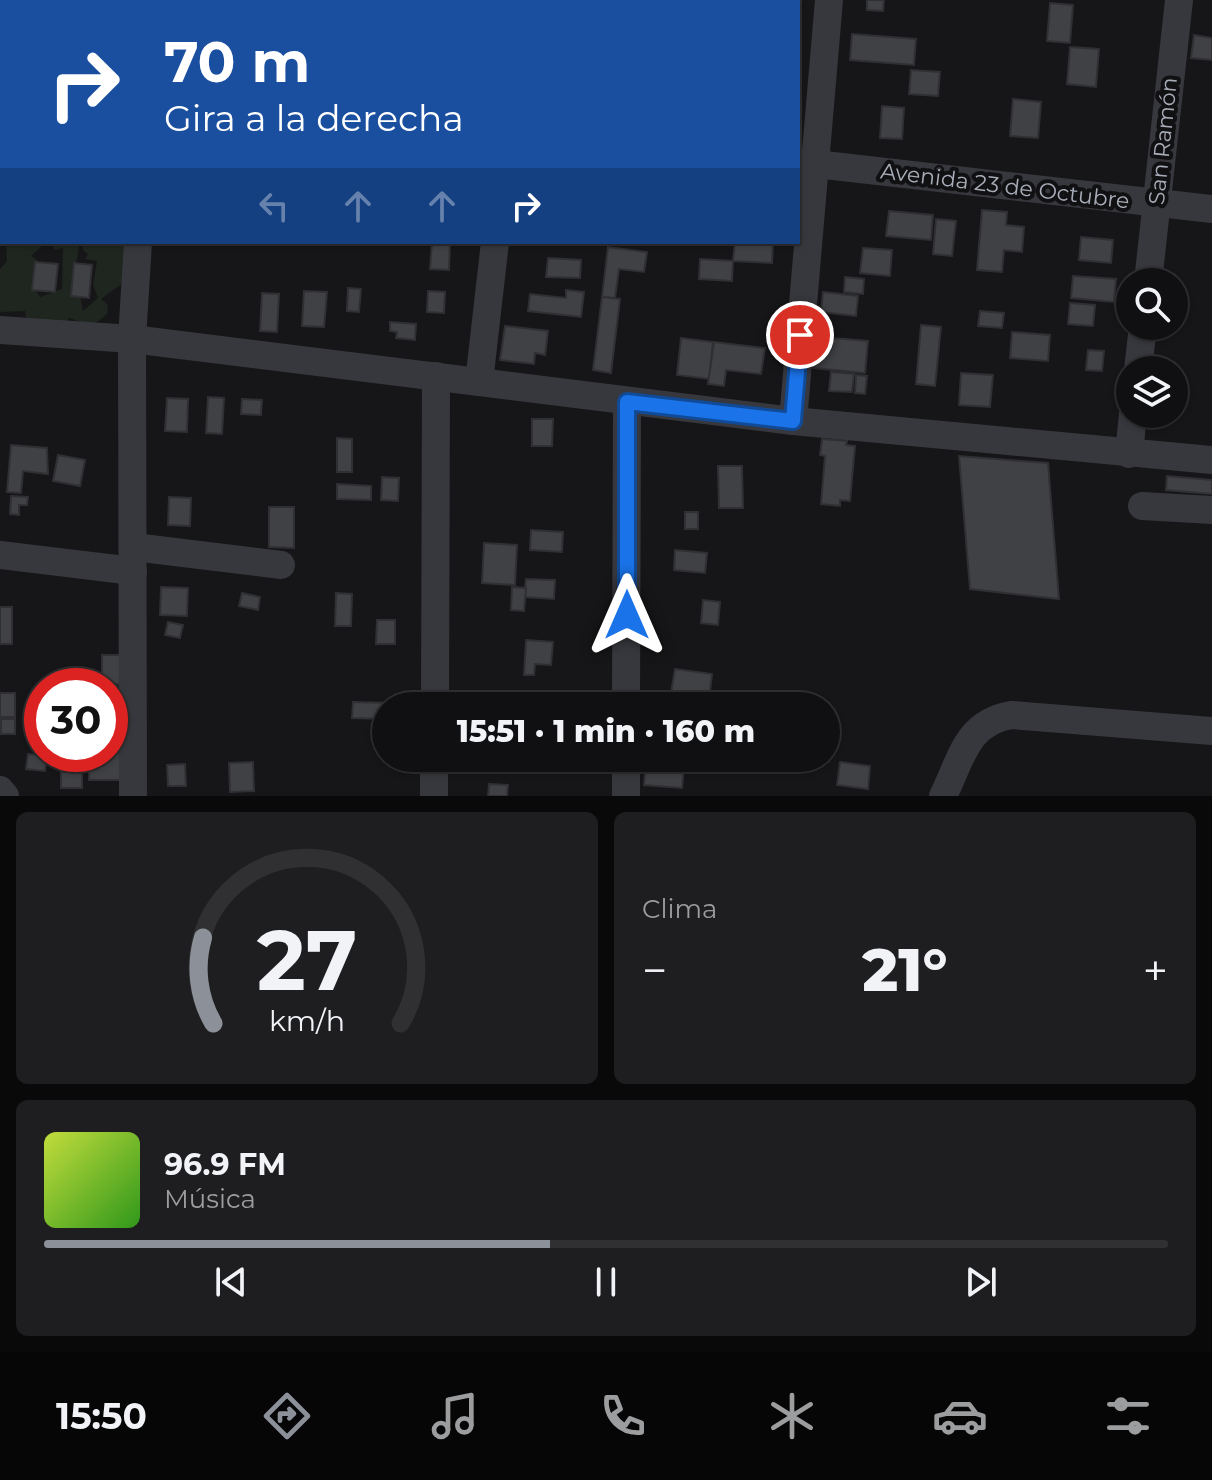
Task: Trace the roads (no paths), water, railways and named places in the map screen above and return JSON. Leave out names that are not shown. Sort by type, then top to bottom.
[{"type":"street","points":[[793,421],[806,163],[829,0]]},
{"type":"street","name":"San Ramón","points":[[1149,268],[1179,0]]},
{"type":"street","name":"Avenida 23 de Octubre","points":[[806,163],[1212,209]]},
{"type":"street","points":[[133,796],[132,339],[138,244]]},
{"type":"street","points":[[479,382],[495,244]]},
{"type":"street","points":[[0,330],[132,339],[793,421],[1212,460]]},
{"type":"street","points":[[435,692],[436,376]]},
{"type":"street","points":[[626,692],[627,402]]},
{"type":"street","points":[[1129,454],[1132,428]]},
{"type":"street","points":[[1142,506],[1212,510]]},
{"type":"street","points":[[0,555],[281,565]]},
{"type":"street","points":[[943,796],[973,735],[988,719],[1011,715],[1212,731]]},
{"type":"street","points":[[434,772],[434,796]]},
{"type":"street","points":[[626,772],[626,796]]},
{"type":"street","points":[[0,790],[5,796]]}]
